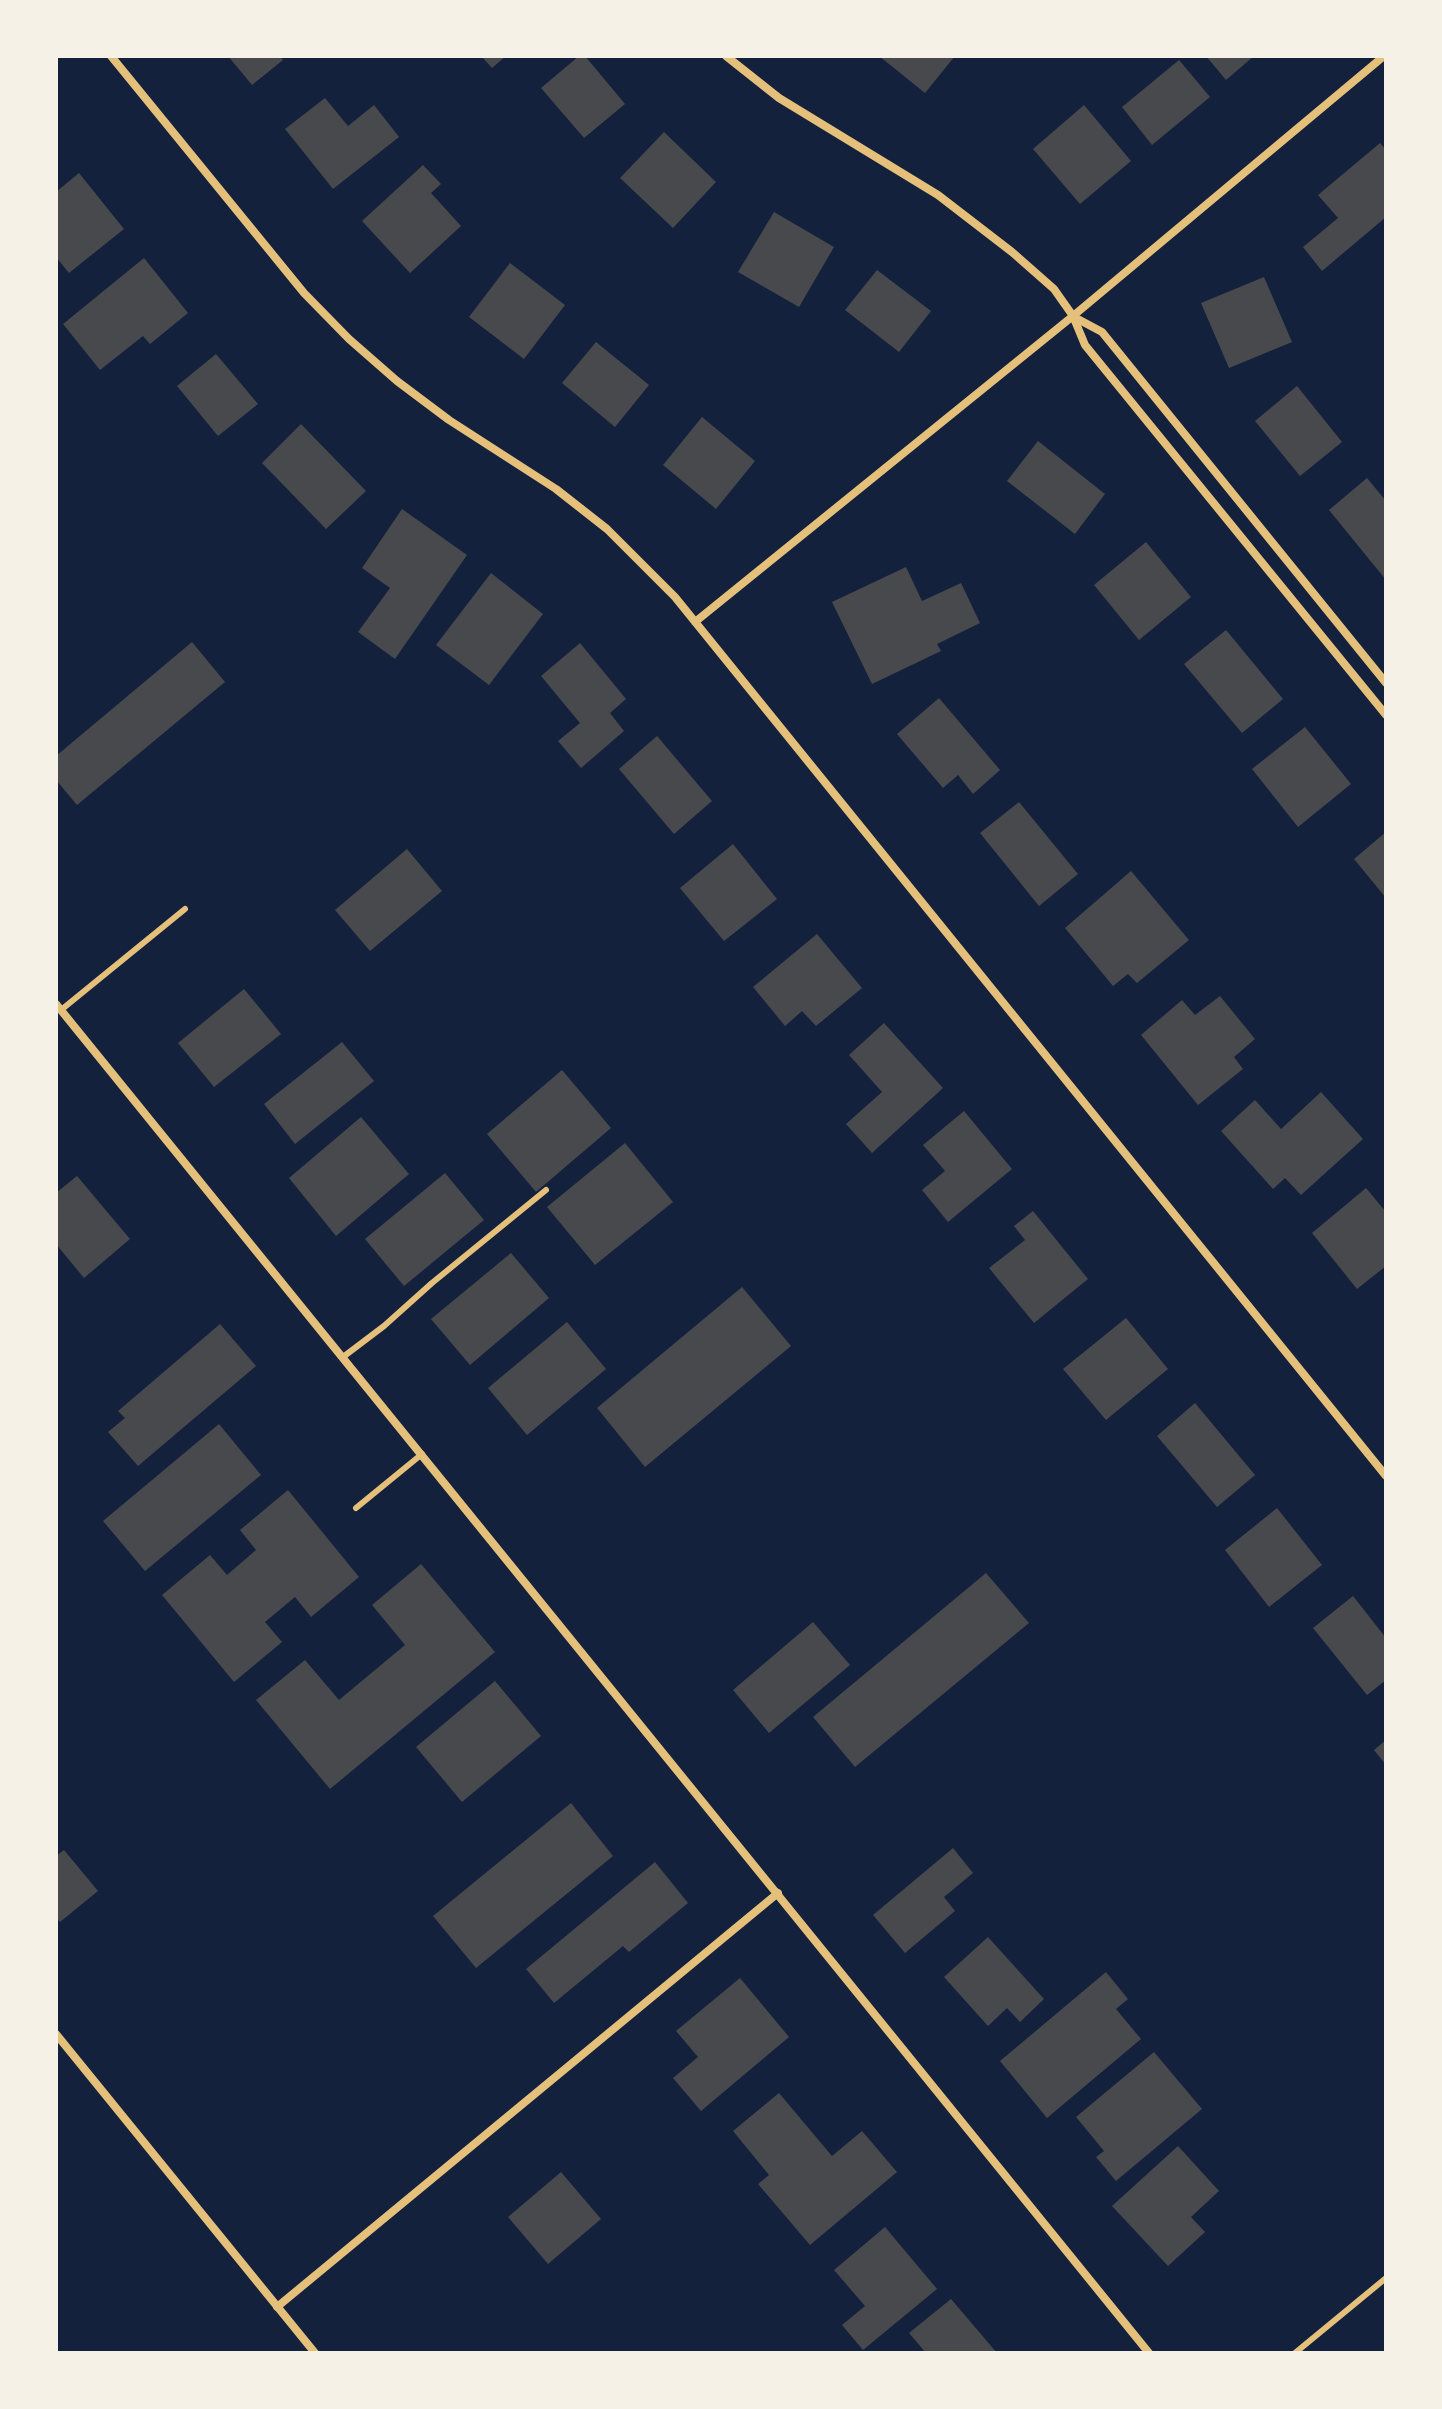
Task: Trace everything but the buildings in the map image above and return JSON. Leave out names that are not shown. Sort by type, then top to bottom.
[{"type":"street","points":[[111,56],[304,293],[349,339],[438,412],[556,489],[607,529],[675,597],[1386,1476]]},
{"type":"street","points":[[726,56],[779,98],[938,195],[1054,289],[1073,316],[1085,345],[1386,715]]},
{"type":"street","points":[[695,622],[1073,316],[1384,56]]},
{"type":"street","points":[[1073,316],[1102,332],[1386,683]]},
{"type":"street","points":[[59,1007],[1149,2353]]},
{"type":"street","points":[[277,2307],[778,1893]]},
{"type":"street","points":[[56,2034],[315,2353]]},
{"type":"lane","points":[[59,1007],[185,909]]},
{"type":"lane","points":[[343,1357],[546,1190]]},
{"type":"lane","points":[[356,1508],[422,1454]]},
{"type":"lane","points":[[1295,2353],[1386,2278]]}]
